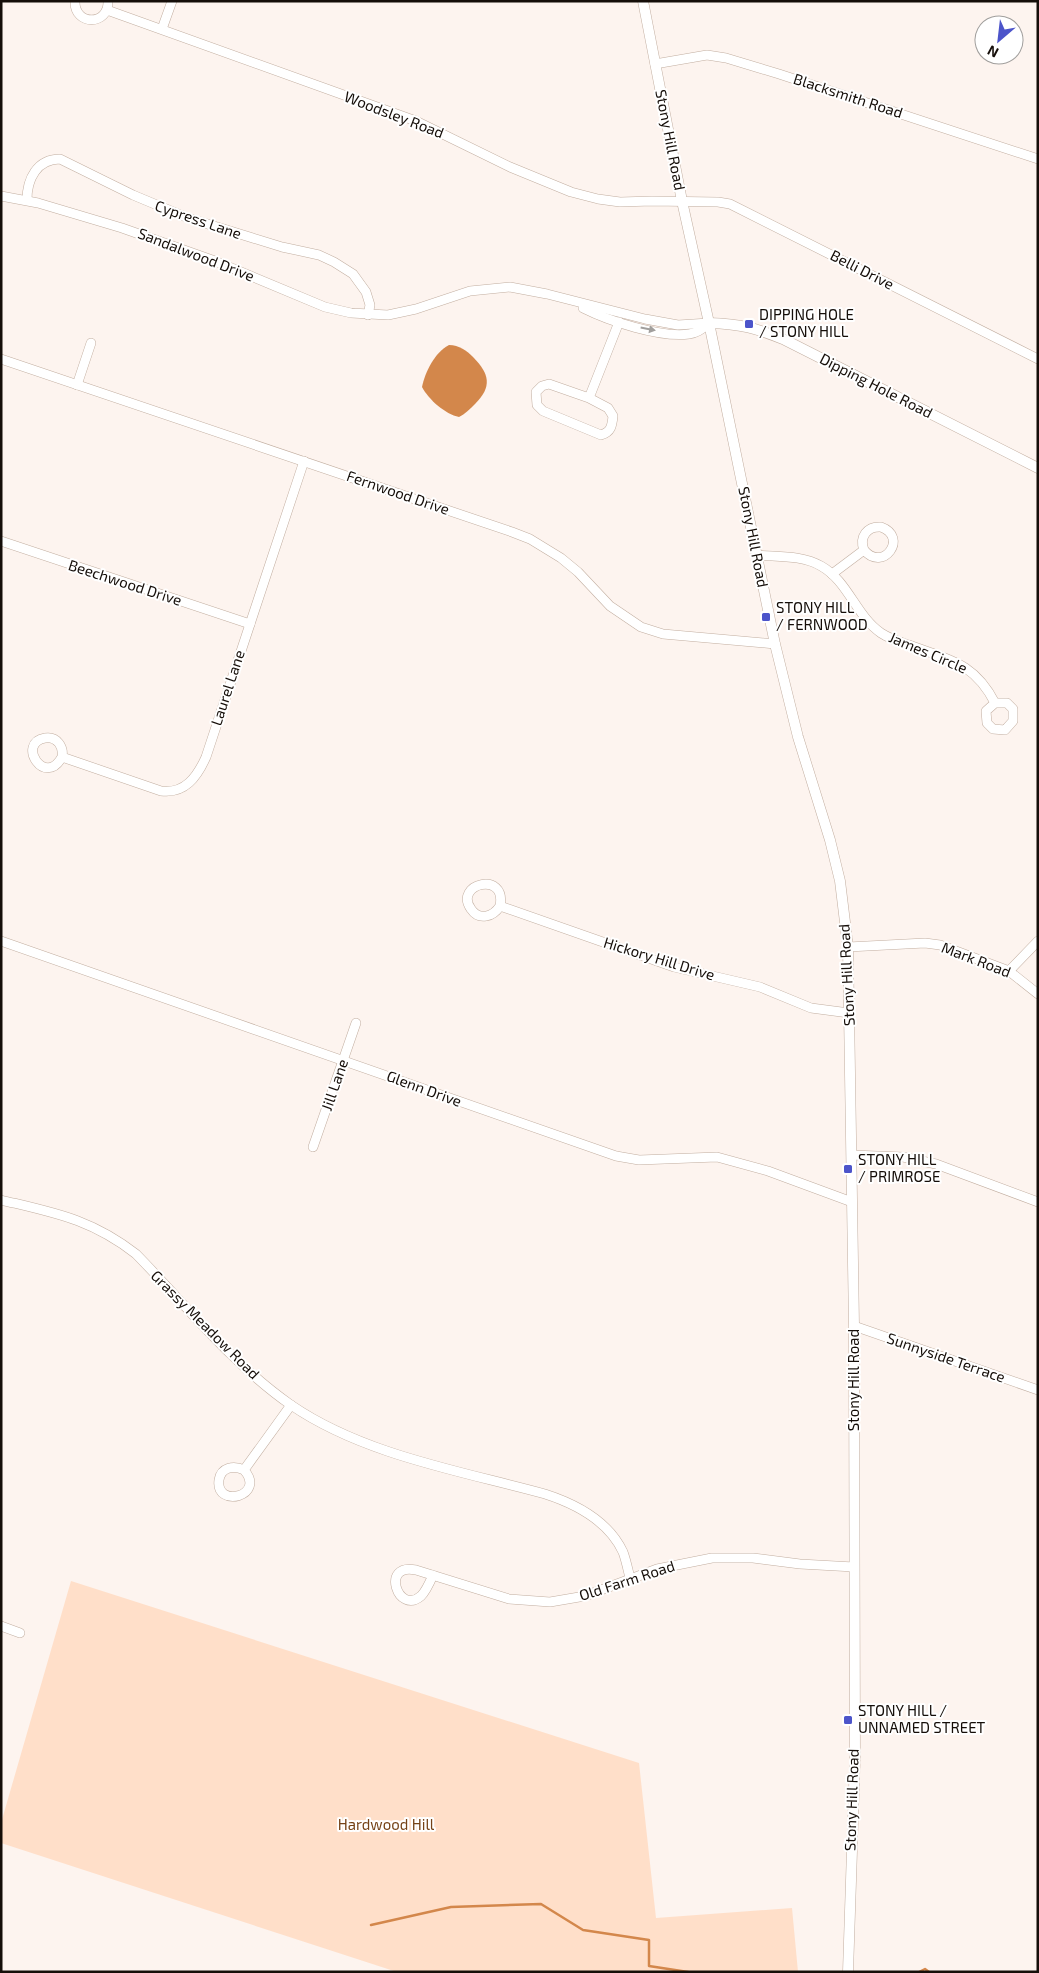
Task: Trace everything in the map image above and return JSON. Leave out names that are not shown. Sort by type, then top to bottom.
[{"type":"main road","name":"Stony Hill Road","points":[[642,1],[775,644],[798,737],[830,840],[840,881],[848,947],[854,1326],[854,1759],[848,1972]]},
{"type":"main road","name":"Dipping Hole Road","points":[[709,323],[753,327],[785,340],[1038,468]]},
{"type":"street","name":"Woodsley Road","points":[[75,1],[79,14],[89,20],[101,18],[108,5],[162,29],[416,121],[510,167],[571,192],[620,202],[682,201]]},
{"type":"street","points":[[162,29],[172,1]]},
{"type":"street","name":"Blacksmith Road","points":[[655,64],[707,55],[726,58],[1038,159]]},
{"type":"street","name":"Cypress Lane","points":[[27,200],[28,183],[34,172],[47,161],[60,159],[133,195],[188,218],[282,247],[319,255],[334,262],[353,274],[366,292],[370,305],[368,315]]},
{"type":"street","name":"Sandalwood Drive","points":[[1,196],[27,200],[174,245],[332,309],[368,315],[388,315],[416,309],[458,294],[486,288],[524,289],[570,301]]},
{"type":"street","name":"Belli Drive","points":[[682,201],[730,204],[1038,359]]},
{"type":"street","points":[[570,301],[678,325],[709,323]]},
{"type":"street","points":[[570,301],[619,322],[647,329],[683,334],[696,333],[709,323]]},
{"type":"street","points":[[589,398],[619,322]]},
{"type":"street","points":[[77,385],[91,343]]},
{"type":"street","name":"Fernwood Drive","points":[[1,359],[490,524],[530,540],[561,558],[578,572],[610,606],[641,627],[663,634],[775,644]]},
{"type":"street","points":[[549,384],[589,398],[608,408],[613,416],[612,426],[608,433],[601,435],[543,411],[537,405],[536,392],[542,386],[549,384]]},
{"type":"street","name":"Laurel Lane","points":[[62,757],[161,791],[170,792],[186,787],[201,769],[304,461]]},
{"type":"street","name":"Beechwood Drive","points":[[1,541],[250,624]]},
{"type":"street","points":[[832,574],[864,550]]},
{"type":"street","name":"James Circle","points":[[757,555],[802,559],[819,565],[832,574],[868,621],[880,633],[962,665],[981,680],[995,702]]},
{"type":"street","name":"Hickory Hill Drive","points":[[500,906],[689,972],[760,987],[811,1008],[849,1013]]},
{"type":"street","name":"Glenn Drive","points":[[1,940],[616,1156],[639,1160],[717,1157],[768,1170],[852,1202]]},
{"type":"street","points":[[1009,971],[1038,941]]},
{"type":"street","name":"Mark Road","points":[[848,947],[925,943],[940,945],[1009,971],[1038,994]]},
{"type":"street","name":"Jill Lane","points":[[313,1147],[356,1023]]},
{"type":"street","points":[[852,1155],[903,1158],[936,1164],[1038,1202]]},
{"type":"street","name":"Grassy Meadow Road","points":[[1,1200],[83,1221],[100,1229],[124,1245],[136,1254],[240,1363],[291,1405],[332,1428],[389,1452],[568,1501],[585,1511],[614,1537],[623,1553],[630,1578]]},
{"type":"street","name":"Sunnyside Terrace","points":[[854,1326],[1038,1390]]},
{"type":"street","points":[[244,1470],[291,1405]]},
{"type":"street","name":"Old Farm Road","points":[[433,1575],[509,1599],[536,1602],[574,1599],[657,1569],[712,1558],[753,1558],[800,1564],[854,1567]]},
{"type":"street","points":[[1,1626],[20,1633]]},
{"type":"green space","name":"Hardwood Hill","points":[[71,1581],[639,1763],[656,1918],[792,1908],[798,1972],[397,1972],[1,1843],[1,1823]]},
{"type":"shaded area","points":[[449,345],[459,347],[471,355],[483,369],[487,380],[484,392],[480,398],[469,410],[459,417],[448,413],[438,406],[422,387],[431,363],[439,352]]},
{"type":"waterway","points":[[371,1925],[451,1907],[541,1904],[583,1930],[649,1940],[649,1966],[688,1972]]},
{"type":"waterway","points":[[919,1972],[925,1969],[929,1972]]},
{"type":"place","name":"DIPPING HOLE / STONY HILL","points":[[749,324]]},
{"type":"place","name":"STONY HILL / FERNWOOD","points":[[766,617]]},
{"type":"place","name":"STONY HILL / PRIMROSE","points":[[848,1169]]},
{"type":"place","name":"STONY HILL / UNNAMED STREET","points":[[848,1720]]}]
